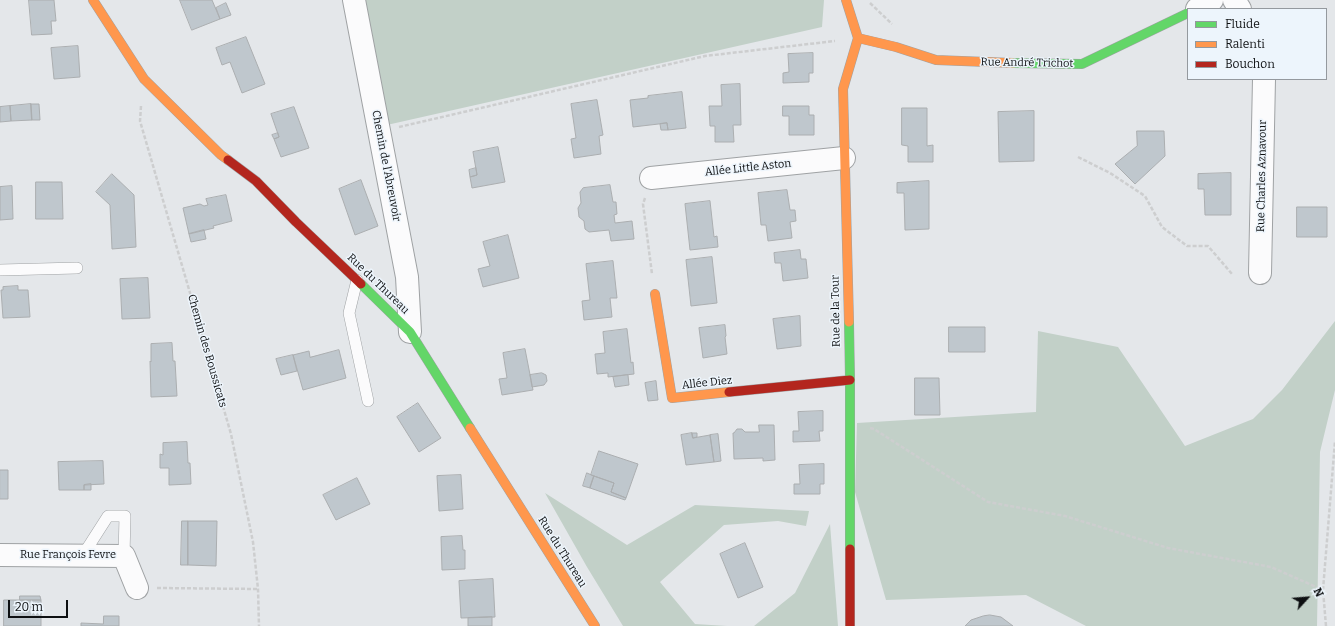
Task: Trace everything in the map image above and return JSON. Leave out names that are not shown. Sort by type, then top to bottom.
[{"type":"street","name":"Rue du Thureau","points":[[93,0],[144,79],[221,155],[256,181],[296,222],[410,332],[595,626]]},
{"type":"street","name":"Chemin de l'Abreuvoir","points":[[354,0],[407,277],[410,332]]},
{"type":"street","points":[[846,0],[858,38]]},
{"type":"street","points":[[1199,8],[1208,4],[1212,0]]},
{"type":"street","name":"Rue André Trichot","points":[[858,38],[896,47],[936,60],[1082,64],[1187,13]]},
{"type":"street","name":"Rue de la Tour","points":[[850,626],[850,380],[843,89],[858,38]]},
{"type":"street","name":"Rue Charles Aznavour","points":[[1260,273],[1264,80]]},
{"type":"street","name":"Allée Little Aston","points":[[651,178],[844,158]]},
{"type":"street","name":"Allée Diez","points":[[655,294],[672,398],[850,380]]},
{"type":"street","name":"Rue François Fevre","points":[[0,555],[124,556],[137,588]]},
{"type":"lane","points":[[0,270],[77,268]]},
{"type":"lane","points":[[357,280],[349,313],[368,402]]},
{"type":"lane","points":[[83,555],[108,516],[125,516],[124,556]]},
{"type":"path","points":[[866,1],[895,27],[896,47]]},
{"type":"path","points":[[379,132],[705,56],[858,38]]},
{"type":"path","name":"Chemin des Boussicats","points":[[144,79],[140,121],[231,434],[253,542],[258,589],[259,626]]},
{"type":"path","points":[[1078,157],[1110,173],[1145,196],[1162,227],[1187,246],[1208,246],[1232,274]]},
{"type":"path","points":[[651,178],[642,204],[655,294]]},
{"type":"path","points":[[850,424],[874,429],[988,502],[1065,516],[1168,548],[1271,567],[1323,590]]},
{"type":"path","points":[[1326,626],[1323,590],[1335,441]]},
{"type":"path","points":[[137,588],[258,589]]},
{"type":"shaded area","points":[[345,0],[824,0],[822,27],[369,129]]},
{"type":"shaded area","points":[[1335,321],[1335,390],[1320,452],[1317,626],[1086,626],[1026,595],[886,600],[855,492],[857,423],[1036,412],[1038,331],[1118,347],[1185,446],[1253,419],[1282,390]]},
{"type":"shaded area","points":[[545,493],[627,545],[695,505],[809,511],[806,526],[778,521],[724,525],[660,582],[695,624],[727,626],[623,626],[587,567]]},
{"type":"shaded area","points":[[830,524],[838,626],[754,626],[795,593]]},
{"type":"building","points":[[29,0],[54,0],[56,21],[51,21],[52,34],[32,35]]},
{"type":"building","points":[[180,0],[212,0],[220,19],[192,30]]},
{"type":"building","points":[[226,3],[231,15],[220,19],[216,8]]},
{"type":"building","points":[[246,37],[265,84],[242,93],[230,62],[222,65],[216,48]]},
{"type":"building","points":[[78,46],[80,77],[54,79],[51,48]]},
{"type":"building","points":[[813,53],[813,73],[809,73],[809,82],[783,83],[783,73],[789,72],[788,54]]},
{"type":"building","points":[[740,84],[741,125],[733,125],[734,142],[715,142],[715,126],[710,126],[709,106],[722,106],[721,85]]},
{"type":"building","points":[[682,92],[686,128],[668,130],[667,123],[633,127],[630,100],[648,98],[648,96]]},
{"type":"building","points":[[597,100],[603,135],[599,136],[601,154],[574,158],[571,139],[576,138],[571,104]]},
{"type":"building","points":[[31,104],[32,120],[11,121],[10,106]]},
{"type":"building","points":[[31,104],[39,104],[40,120],[32,120]]},
{"type":"building","points":[[10,106],[11,121],[0,122],[0,107]]},
{"type":"building","points":[[783,106],[809,106],[809,115],[814,115],[814,135],[789,135],[789,116],[783,116]]},
{"type":"building","points":[[294,107],[309,148],[281,157],[274,139],[279,137],[271,114]]},
{"type":"building","points":[[902,108],[927,108],[927,146],[933,145],[933,162],[908,162],[908,146],[902,145]]},
{"type":"building","points":[[1034,111],[1034,161],[999,162],[998,112]]},
{"type":"building","points":[[667,123],[668,130],[661,130],[660,124]]},
{"type":"building","points":[[1137,131],[1164,131],[1165,156],[1135,184],[1115,164],[1137,146]]},
{"type":"building","points":[[278,133],[279,137],[274,139],[272,135]]},
{"type":"building","points":[[498,147],[505,182],[472,188],[470,177],[477,175],[473,152]]},
{"type":"building","points":[[476,168],[477,175],[470,177],[469,170]]},
{"type":"building","points":[[1231,173],[1231,215],[1205,215],[1204,189],[1198,189],[1198,174]]},
{"type":"building","points":[[112,174],[134,195],[136,247],[112,249],[110,205],[96,192]]},
{"type":"building","points":[[361,180],[378,226],[355,235],[339,189]]},
{"type":"building","points":[[929,181],[929,229],[905,230],[904,193],[897,193],[897,183]]},
{"type":"building","points":[[36,182],[62,182],[63,219],[36,219]]},
{"type":"building","points":[[610,185],[613,202],[616,202],[617,214],[614,215],[615,223],[632,221],[634,239],[611,241],[609,230],[589,232],[585,229],[584,221],[579,217],[578,208],[581,203],[580,192],[583,188]]},
{"type":"building","points":[[12,186],[13,219],[0,220],[0,187]]},
{"type":"building","points":[[787,190],[790,210],[795,210],[796,221],[790,222],[792,238],[768,241],[766,225],[761,225],[758,193]]},
{"type":"building","points":[[226,195],[232,221],[213,226],[214,228],[189,234],[183,208],[200,204],[204,206],[208,205],[206,199]]},
{"type":"building","points":[[710,201],[714,237],[717,236],[718,247],[690,250],[685,204]]},
{"type":"building","points":[[1297,207],[1327,207],[1327,237],[1297,237]]},
{"type":"building","points":[[204,230],[206,239],[191,242],[189,234]]},
{"type":"building","points":[[508,235],[519,278],[483,287],[478,269],[490,266],[483,242]]},
{"type":"building","points":[[800,250],[801,259],[806,259],[808,278],[783,281],[781,263],[775,263],[774,253]]},
{"type":"building","points":[[712,257],[717,303],[691,306],[686,260]]},
{"type":"building","points":[[613,261],[617,298],[610,298],[612,317],[584,320],[582,301],[590,300],[586,264]]},
{"type":"building","points":[[148,278],[150,318],[122,319],[120,279]]},
{"type":"building","points":[[18,286],[18,290],[28,290],[30,317],[3,318],[1,290],[3,290],[3,287]]},
{"type":"building","points":[[800,316],[801,346],[777,349],[773,319]]},
{"type":"building","points":[[725,325],[727,354],[703,358],[699,328]]},
{"type":"building","points":[[949,327],[985,327],[985,352],[949,352]]},
{"type":"building","points":[[627,329],[631,363],[633,362],[634,374],[608,377],[608,373],[597,374],[595,354],[605,353],[603,332]]},
{"type":"building","points":[[172,343],[173,361],[175,361],[177,396],[151,397],[151,344]]},
{"type":"building","points":[[525,349],[533,390],[502,395],[499,379],[507,378],[503,353]]},
{"type":"building","points":[[339,350],[346,378],[303,390],[293,355],[309,351],[310,357]]},
{"type":"building","points":[[293,355],[297,371],[281,375],[276,359]]},
{"type":"building","points":[[542,373],[546,375],[547,381],[544,385],[532,387],[530,375]]},
{"type":"building","points":[[628,375],[629,385],[615,387],[613,377]]},
{"type":"building","points":[[915,378],[939,378],[940,415],[915,415]]},
{"type":"building","points":[[656,381],[658,400],[648,401],[645,383]]},
{"type":"building","points":[[418,403],[441,438],[419,452],[397,417]]},
{"type":"building","points":[[823,411],[823,431],[819,431],[820,441],[793,442],[793,431],[799,431],[798,412]]},
{"type":"building","points":[[759,425],[774,425],[775,460],[763,461],[763,458],[734,459],[733,433],[737,429],[742,429],[745,432],[759,432]]},
{"type":"building","points":[[692,433],[693,438],[710,435],[714,462],[686,465],[681,435]]},
{"type":"building","points":[[692,433],[697,433],[697,437],[693,438]]},
{"type":"building","points":[[718,434],[721,461],[714,462],[710,435]]},
{"type":"building","points":[[187,442],[191,484],[169,485],[169,468],[160,468],[160,454],[163,455],[163,443]]},
{"type":"building","points":[[599,451],[638,464],[626,498],[611,492],[614,483],[591,475]]},
{"type":"building","points":[[103,461],[104,484],[84,485],[84,490],[59,490],[58,462]]},
{"type":"building","points":[[824,464],[824,484],[820,484],[820,494],[794,494],[794,484],[800,484],[799,465]]},
{"type":"building","points":[[0,470],[8,470],[8,499],[0,499]]},
{"type":"building","points":[[587,473],[594,476],[590,488],[583,486]]},
{"type":"building","points":[[461,475],[463,509],[439,511],[437,476]]},
{"type":"building","points":[[594,476],[614,483],[611,492],[626,498],[625,500],[590,488]]},
{"type":"building","points":[[357,478],[370,504],[336,520],[323,495]]},
{"type":"building","points":[[91,484],[91,490],[84,490],[84,485]]},
{"type":"building","points":[[182,521],[188,521],[188,565],[181,565]]},
{"type":"building","points":[[188,521],[217,521],[216,566],[188,565]]},
{"type":"building","points":[[462,536],[463,550],[465,550],[465,569],[442,570],[441,537]]},
{"type":"building","points":[[745,543],[763,587],[738,598],[720,554]]},
{"type":"building","points":[[493,579],[495,617],[461,618],[459,581]]},
{"type":"building","points":[[20,596],[40,596],[41,600],[20,600]]},
{"type":"building","points":[[4,600],[41,600],[41,626],[4,626]]},
{"type":"building","points":[[990,615],[1001,617],[1013,626],[965,626],[971,620]]},
{"type":"building","points":[[104,616],[119,616],[119,626],[81,626],[81,623],[103,624]]},
{"type":"building","points":[[492,617],[492,626],[468,626],[468,618]]},
{"type":"traffic: fast","points":[[1013,63],[1082,64],[1187,13]]},
{"type":"traffic: fast","points":[[361,284],[410,332],[470,428]]},
{"type":"traffic: fast","points":[[849,322],[850,549]]},
{"type":"traffic: slow","points":[[93,0],[144,79],[221,155],[228,160]]},
{"type":"traffic: slow","points":[[846,0],[858,38],[843,89],[849,322]]},
{"type":"traffic: slow","points":[[858,38],[896,47],[936,60],[1013,63]]},
{"type":"traffic: slow","points":[[655,294],[672,398],[729,392]]},
{"type":"traffic: slow","points":[[470,428],[595,626]]},
{"type":"traffic: jam","points":[[228,160],[256,181],[296,222],[361,284]]},
{"type":"traffic: jam","points":[[729,392],[850,380]]},
{"type":"traffic: jam","points":[[850,549],[850,626]]}]
